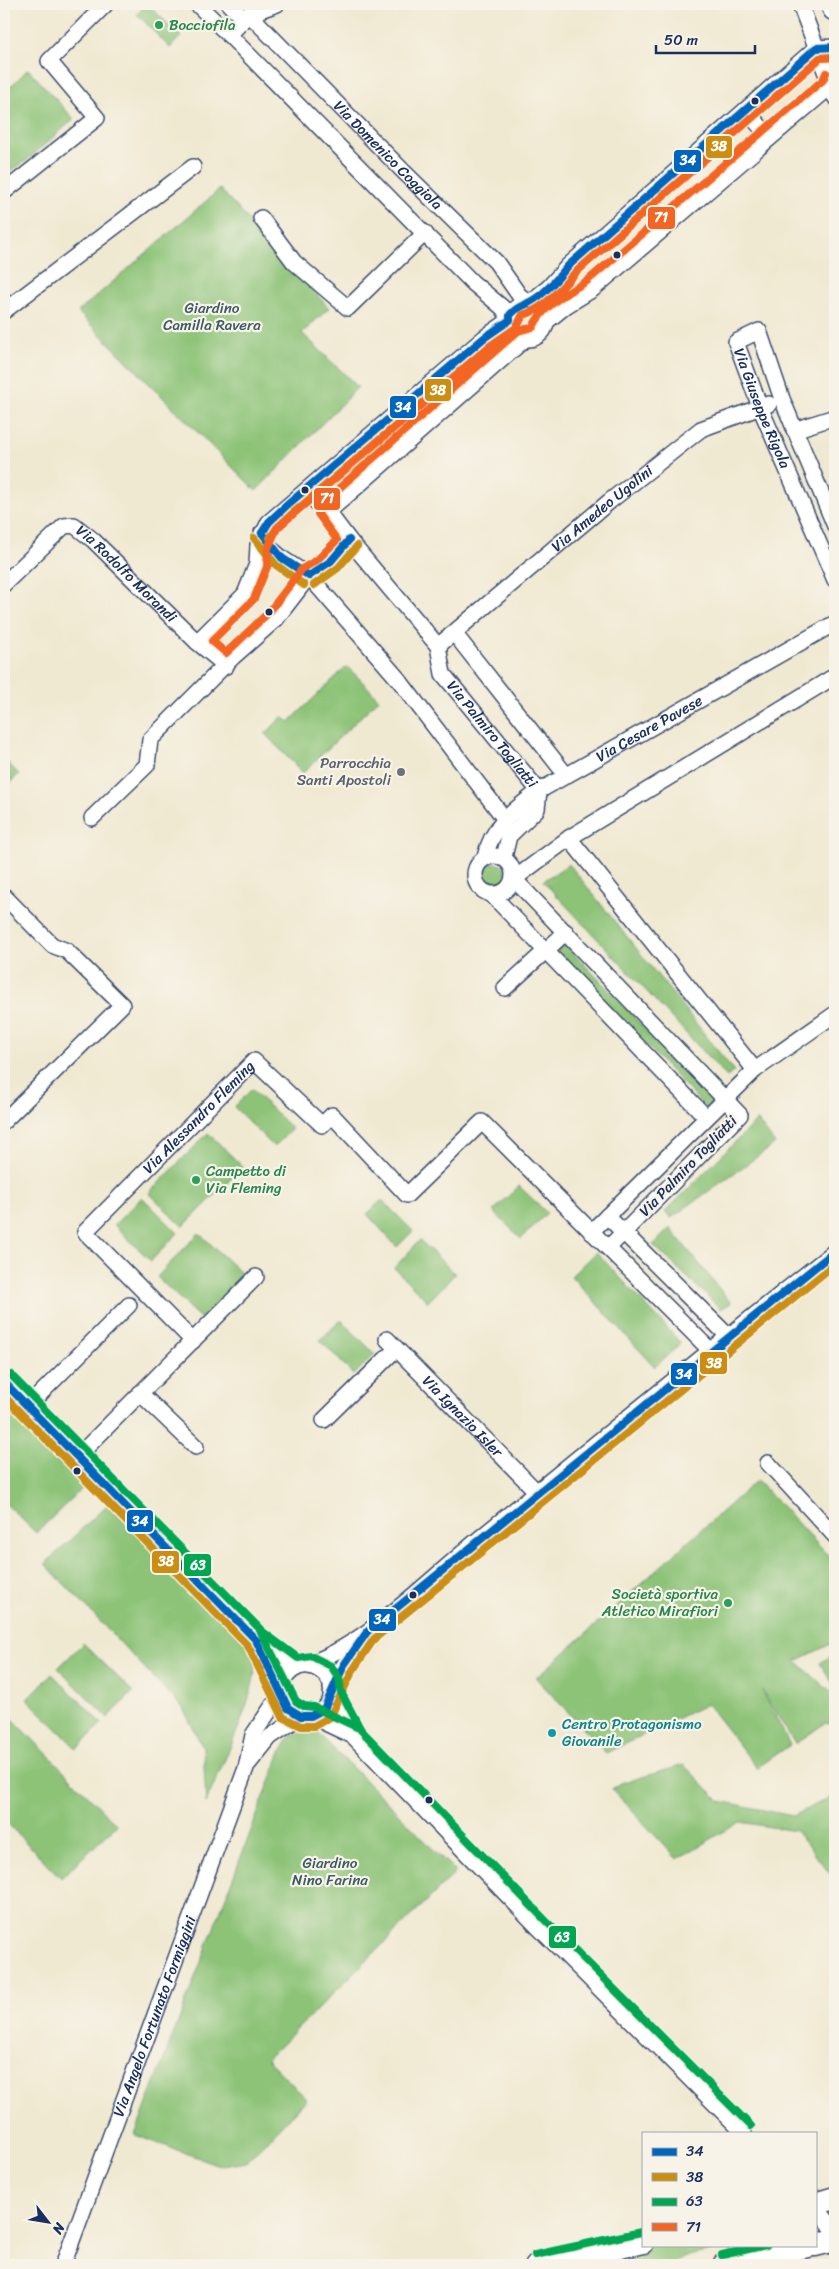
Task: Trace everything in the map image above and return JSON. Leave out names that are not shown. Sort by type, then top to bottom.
[{"type":"main road","points":[[834,4],[835,8]]},
{"type":"main road","points":[[816,2205],[835,2198]]},
{"type":"main road","points":[[816,2245],[835,2240]]},
{"type":"main road","points":[[537,2265],[642,2242]]},
{"type":"main road","points":[[724,2265],[780,2259],[812,2246]]},
{"type":"street","points":[[4,192],[97,118],[49,61],[106,4]]},
{"type":"street","name":"Via Domenico Coggiola","points":[[197,4],[473,283],[503,308],[510,320]]},
{"type":"street","name":"Via Domenico Coggiola","points":[[229,4],[247,17],[496,262],[519,295],[530,303]]},
{"type":"street","points":[[229,36],[247,17],[277,4]]},
{"type":"street","points":[[328,512],[525,339],[540,335],[546,322],[568,305],[594,289],[770,138],[834,86],[816,48],[800,4]]},
{"type":"street","points":[[525,339],[513,332],[510,327],[510,316],[518,306],[530,303],[549,288],[568,266],[816,48],[835,48]]},
{"type":"street","points":[[746,110],[770,138]]},
{"type":"street","points":[[4,311],[193,167]]},
{"type":"street","points":[[261,218],[294,262],[348,308],[425,233]]},
{"type":"street","points":[[530,303],[542,309],[546,322]]},
{"type":"street","points":[[197,642],[245,594],[257,564],[257,553],[262,533],[269,522],[484,338],[510,320]]},
{"type":"street","name":"Via Giuseppe Rigola","points":[[835,526],[794,430],[759,332],[736,342],[760,407],[835,580]]},
{"type":"street","name":"Via Amedeo Ugolini","points":[[438,646],[610,501],[701,429],[782,399]]},
{"type":"street","points":[[794,430],[835,417]]},
{"type":"street","points":[[92,818],[147,765],[150,740],[276,619],[310,576],[323,568],[342,551],[349,540],[328,512],[305,492]]},
{"type":"street","name":"Via Rodolfo Morandi","points":[[4,584],[58,532],[72,524],[93,540],[197,642],[226,666]]},
{"type":"street","points":[[262,533],[271,549],[310,576],[399,680],[504,818]]},
{"type":"street","name":"Via Palmiro Togliatti","points":[[349,540],[438,646],[443,674],[539,791],[537,809],[508,836],[504,857]]},
{"type":"street","name":"Via Cesare Pavese","points":[[485,857],[487,847],[504,818],[539,791],[816,636],[835,623]]},
{"type":"street","points":[[454,633],[566,775]]},
{"type":"street","points":[[514,879],[513,869],[504,857],[494,855],[485,857],[476,867],[475,877],[480,888],[492,894],[501,893],[508,889],[514,879],[569,838],[835,676]]},
{"type":"street","points":[[569,838],[755,1070]]},
{"type":"street","name":"Via Palmiro Togliatti","points":[[514,879],[740,1115],[608,1248]]},
{"type":"street","name":"Via Palmiro Togliatti","points":[[492,894],[706,1118]]},
{"type":"street","points":[[4,896],[52,945],[67,951],[122,1005],[4,1121]]},
{"type":"street","points":[[505,988],[566,932]]},
{"type":"street","points":[[725,1099],[755,1070],[835,1014]]},
{"type":"street","name":"Via Alessandro Fleming","points":[[193,1341],[84,1232],[254,1061],[322,1126],[332,1115],[407,1195],[482,1122],[591,1232]]},
{"type":"street","name":"Via Palmiro Togliatti","points":[[591,1232],[725,1099]]},
{"type":"street","points":[[607,1216],[728,1336]]},
{"type":"street","points":[[591,1232],[711,1351]]},
{"type":"street","points":[[280,1693],[284,1678],[299,1667],[318,1661],[367,1632],[728,1336],[835,1251]]},
{"type":"street","points":[[78,1456],[256,1277]]},
{"type":"street","points":[[28,1406],[129,1305]]},
{"type":"street","name":"Via Ignazio Isler","points":[[324,1420],[392,1344],[537,1492]]},
{"type":"street","points":[[4,1382],[256,1640],[299,1667],[309,1666],[323,1672],[353,1736],[538,1927],[743,2132]]},
{"type":"street","points":[[140,1393],[196,1447]]},
{"type":"street","points":[[768,1463],[835,1536]]},
{"type":"street","points":[[306,1716],[324,1708],[344,1665],[367,1632]]},
{"type":"street","points":[[256,1640],[288,1708],[353,1736]]},
{"type":"street","name":"Via Angelo Fortunato Formiggini","points":[[63,2265],[246,1768],[253,1734],[280,1693]]},
{"type":"street","name":"Via Angelo Fortunato Formiggini","points":[[246,1768],[270,1737],[306,1716]]},
{"type":"street","points":[[816,2206],[835,2231]]},
{"type":"green space","name":"Bocciofila","points":[[147,4],[181,36],[170,48],[137,14]]},
{"type":"green space","points":[[28,69],[74,119],[26,161],[4,175],[4,93]]},
{"type":"green space","name":"Giardino Camilla Ravera","points":[[220,189],[329,308],[302,333],[358,387],[256,491],[78,312]]},
{"type":"green space","points":[[347,666],[379,699],[303,773],[265,734],[283,716],[289,722]]},
{"type":"green space","points":[[4,759],[19,774],[4,789]]},
{"type":"green space","points":[[494,863],[503,866],[506,875],[503,884],[494,887],[485,884],[482,875],[485,866]]},
{"type":"green space","points":[[569,864],[734,1071],[727,1077],[543,881]]},
{"type":"green space","points":[[565,944],[714,1101],[707,1109],[557,951]]},
{"type":"green space","points":[[252,1089],[292,1129],[274,1147],[234,1107]]},
{"type":"green space","points":[[757,1120],[775,1144],[671,1218],[665,1212]]},
{"type":"green space","name":"Campetto di Via Fleming","points":[[208,1133],[243,1167],[183,1227],[149,1193]]},
{"type":"green space","points":[[519,1186],[547,1213],[521,1239],[493,1211]]},
{"type":"green space","name":"Campetto di Via Fleming","points":[[142,1197],[178,1233],[151,1261],[114,1225]]},
{"type":"green space","points":[[382,1200],[413,1231],[397,1247],[367,1214]]},
{"type":"green space","points":[[670,1228],[731,1303],[721,1309],[653,1245]]},
{"type":"green space","points":[[199,1233],[243,1275],[201,1319],[157,1277]]},
{"type":"green space","points":[[420,1240],[455,1274],[428,1302],[394,1268]]},
{"type":"green space","points":[[596,1252],[681,1343],[655,1367],[571,1276]]},
{"type":"green space","points":[[341,1320],[375,1354],[354,1375],[320,1340]]},
{"type":"green space","points":[[4,1403],[12,1404],[89,1482],[36,1533],[4,1502]]},
{"type":"green space","name":"Società sportiva Atletico Mirafiori","points":[[757,1480],[835,1563],[835,1642],[796,1661],[835,1696],[835,1721],[829,1724],[825,1723],[795,1744],[762,1690],[790,1745],[757,1768],[707,1704],[606,1753],[536,1678]]},
{"type":"green space","points":[[108,1504],[257,1654],[255,1673],[245,1711],[206,1803],[203,1748],[183,1708],[45,1564]]},
{"type":"green space","points":[[83,1643],[133,1692],[108,1718],[58,1668]]},
{"type":"green space","points":[[835,1654],[835,1687],[820,1663]]},
{"type":"green space","points":[[52,1674],[102,1723],[77,1749],[27,1699]]},
{"type":"green space","points":[[4,1710],[117,1825],[61,1878],[4,1820]]},
{"type":"green space","name":"Giardino Nino Farina","points":[[315,1730],[456,1872],[267,2059],[307,2099],[246,2162],[222,2166],[135,2135],[281,1752],[291,1735]]},
{"type":"green space","points":[[684,1765],[720,1801],[793,1816],[835,1795],[835,1880],[796,1831],[740,1822],[677,1859],[612,1789],[621,1783]]},
{"type":"green space","points":[[644,2246],[736,2246],[692,2255],[665,2265],[555,2265]]},
{"type":"transit line","name":"34","points":[[262,533],[269,522],[286,506],[484,338],[510,320],[510,315],[546,291],[568,266],[816,48],[835,47]]},
{"type":"transit line","name":"38","points":[[270,538],[277,528],[293,513],[490,346],[516,328],[523,315],[538,308],[552,298],[575,273],[820,58],[835,57]]},
{"type":"transit line","name":"71","points":[[826,73],[823,80],[587,281],[549,306],[537,319],[533,327],[518,331],[321,504],[318,514],[337,540],[317,560],[302,569],[269,612],[226,653],[212,641],[254,599],[267,567],[268,548],[277,528],[490,346],[516,328],[523,315],[538,308],[552,298],[575,273],[820,58],[835,57]]},
{"type":"transit line","name":"34","points":[[262,533],[282,558],[309,576]]},
{"type":"transit line","name":"38","points":[[254,538],[276,565],[304,585]]},
{"type":"transit line","name":"34","points":[[309,576],[331,561],[349,540]]},
{"type":"transit line","name":"38","points":[[314,585],[338,568],[357,546]]},
{"type":"transit line","name":"34","points":[[4,1382],[256,1640],[288,1708],[301,1716],[311,1716],[324,1709],[344,1665],[367,1632],[835,1251]]},
{"type":"transit line","name":"38","points":[[4,1396],[248,1646],[283,1717],[301,1726],[314,1726],[330,1717],[353,1670],[374,1639],[835,1264]]},
{"type":"transit line","name":"63","points":[[11,1375],[263,1632],[298,1658],[311,1656],[331,1666],[339,1678],[341,1692],[361,1730],[545,1920],[751,2126]]},
{"type":"transit line","name":"63","points":[[261,1632],[296,1701],[304,1706],[314,1707],[357,1727]]},
{"type":"transit line","name":"63","points":[[535,2255],[641,2232]]},
{"type":"transit line","name":"63","points":[[722,2255],[762,2246]]},
{"type":"place","name":"Bocciofila","points":[[159,25]]},
{"type":"place","name":"Parrocchia Santi Apostoli","points":[[401,772]]},
{"type":"place","name":"Campetto di Via Fleming","points":[[196,1180]]},
{"type":"place","name":"Società sportiva Atletico Mirafiori","points":[[728,1603]]},
{"type":"place","name":"Centro Protagonismo Giovanile","points":[[552,1733]]}]
